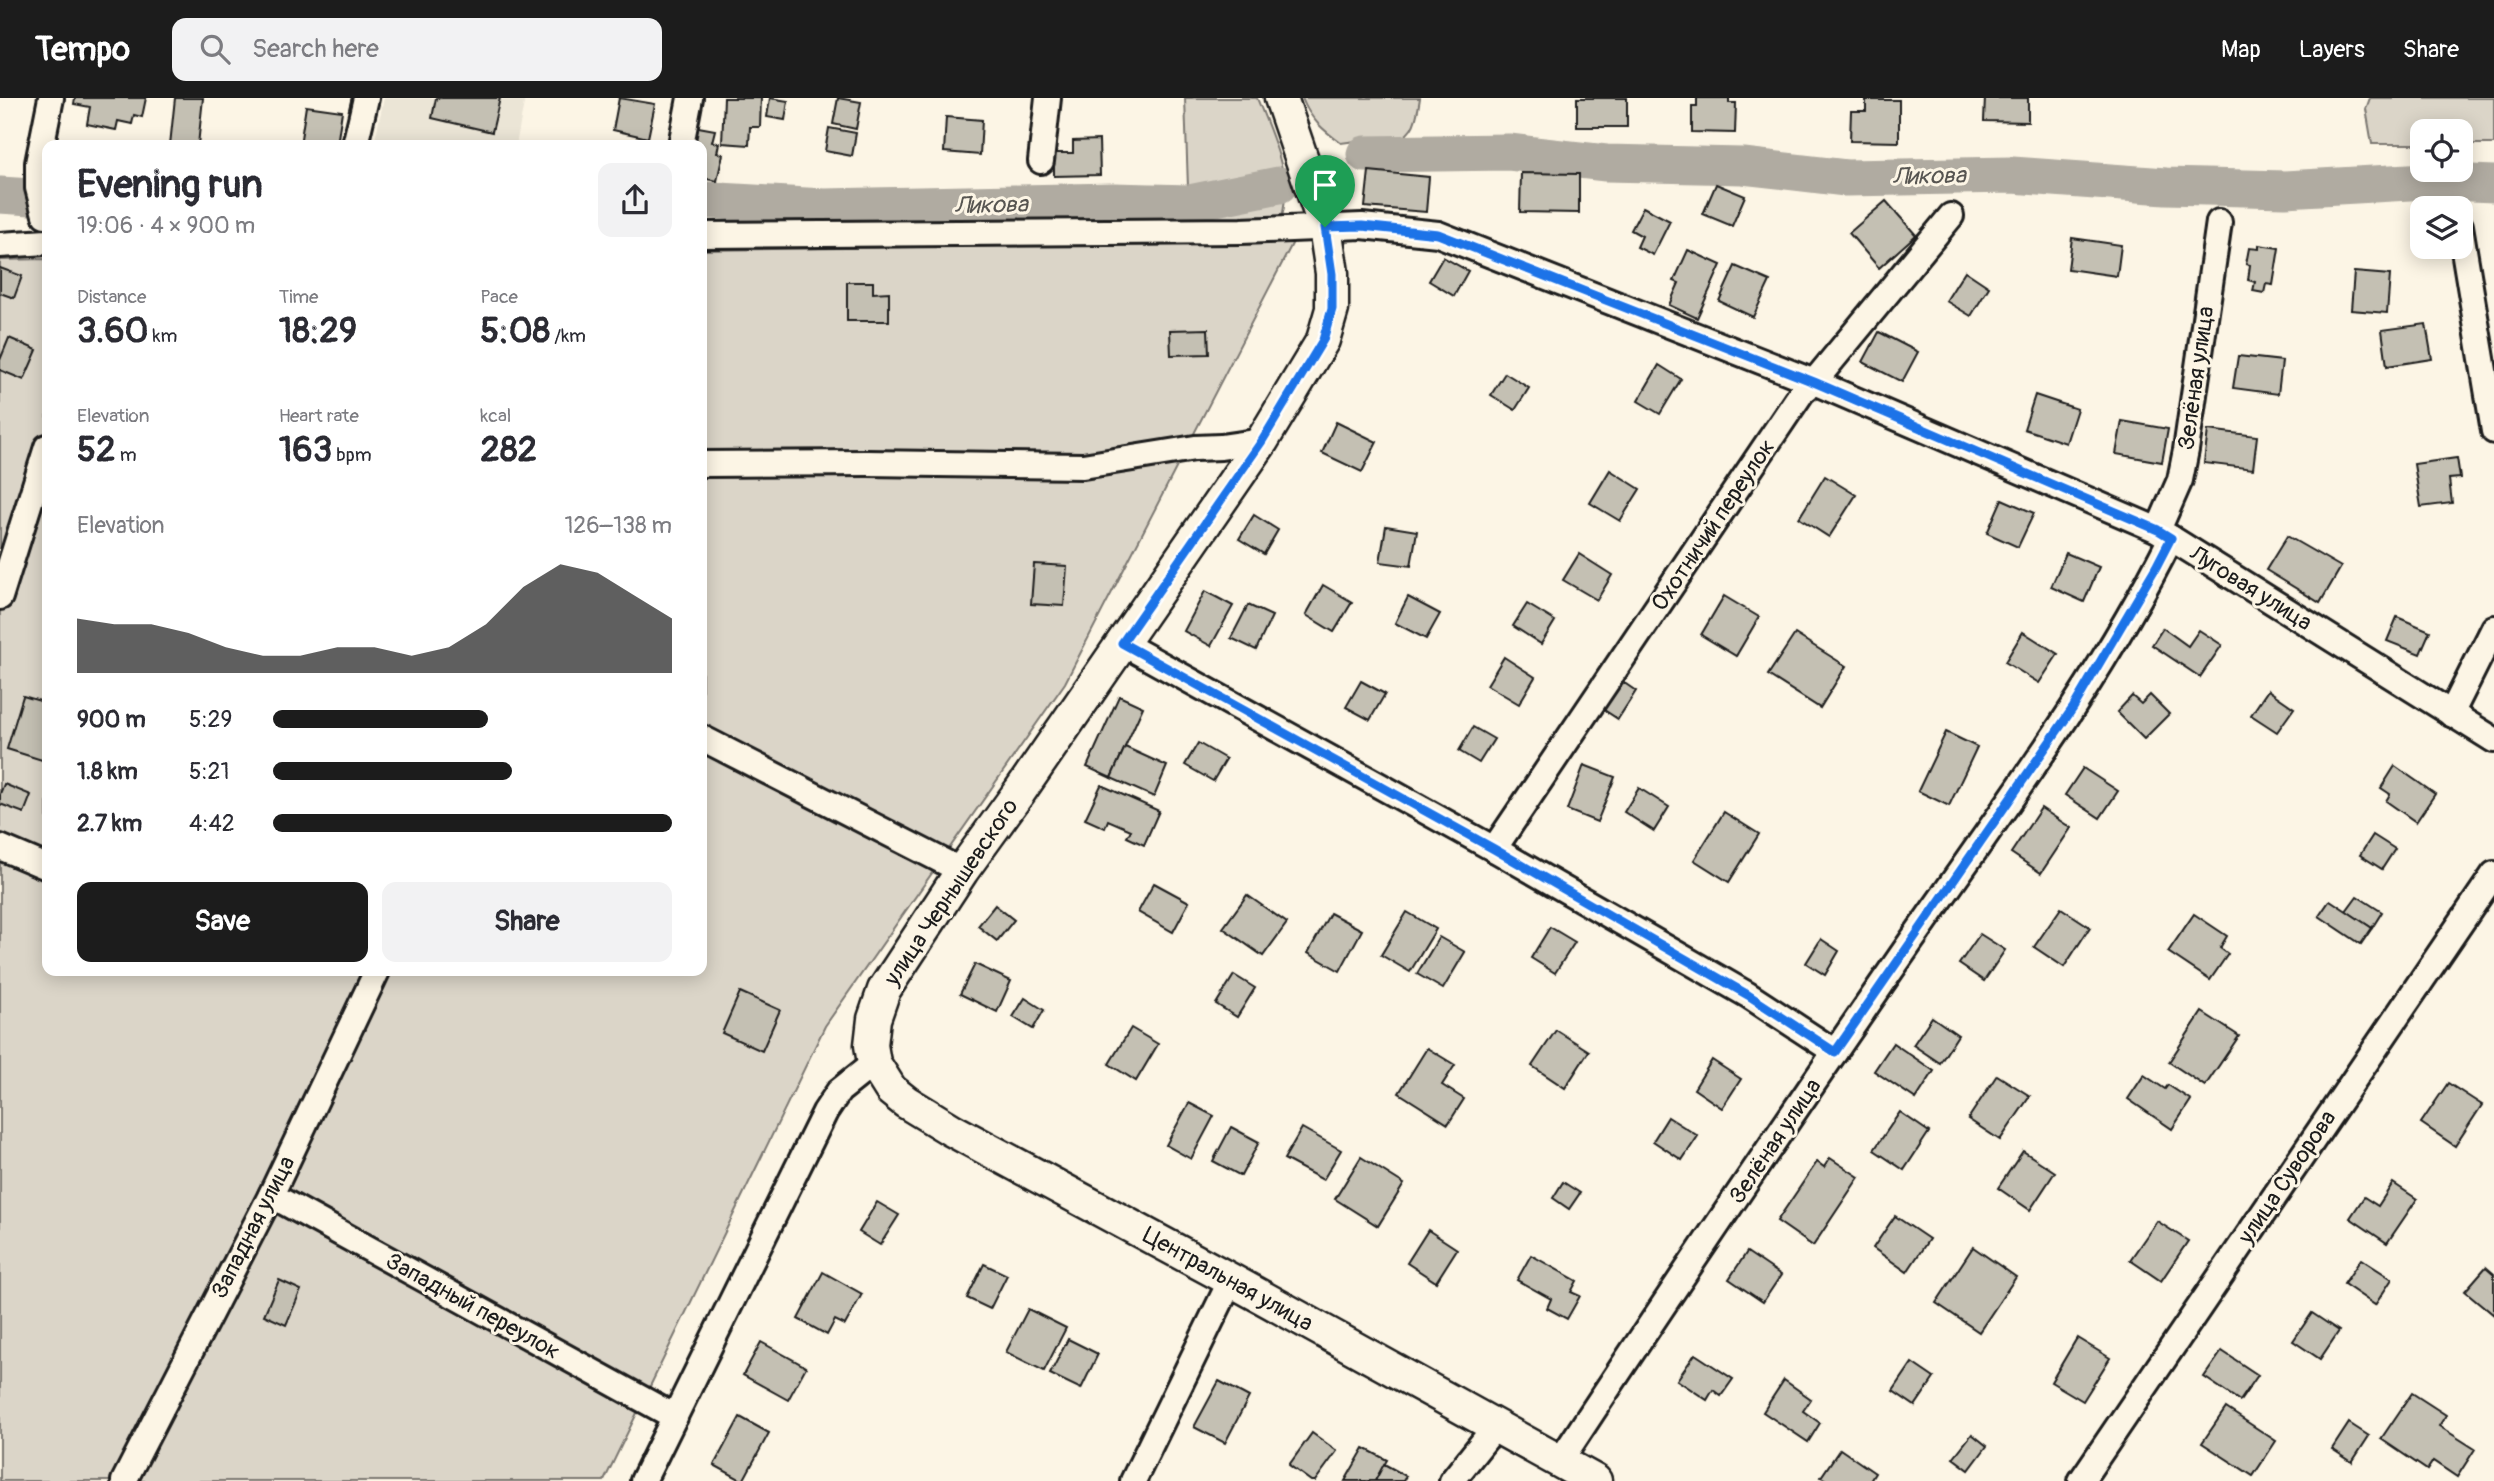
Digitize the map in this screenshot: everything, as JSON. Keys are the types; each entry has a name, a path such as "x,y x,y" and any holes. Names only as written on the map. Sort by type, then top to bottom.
{"street":[{"path":"43,140 51,98"},
{"path":"356,140 366,98"},
{"path":"682,140 690,98"},
{"path":"1041,161 1048,98"},
{"name":"улица Чернышевского","path":"874,1063 871,1045 874,1018 884,990 962,871 1262,441 1323,340 1332,309 1332,274 1325,227 1281,98"},
{"path":"42,143 38,163 38,188 42,203"},
{"name":"Охотничий переулок","path":"1494,849 1802,392 1814,382 1951,216"},
{"name":"Зелёная улица","path":"1560,1461 1835,1052 2073,708 2156,567 2184,460 2219,222"},
{"name":"Луговая улица","path":"707,234 1241,231 1325,227 1388,228 1438,234 1814,382 2164,534 2494,740"},
{"path":"0,245 42,242"},
{"path":"2465,259 2494,431"},
{"path":"707,464 1083,466 1195,448 1262,441"},
{"path":"0,597 42,463"},
{"path":"2451,714 2494,628"},
{"path":"1122,643 1494,849 1748,995 1835,1052"},
{"path":"707,740 962,871"},
{"path":"0,847 42,864"},
{"name":"улица Суворова","path":"2081,1481 2494,874"},
{"name":"Западная улица","path":"124,1481 271,1195 375,976"},
{"path":"643,1481 825,1112 839,1091 874,1063"},
{"name":"Центральная улица","path":"874,1063 891,1090 940,1123 1595,1481"},
{"name":"Западный переулок","path":"271,1195 675,1417"},
{"path":"1133,1481 1231,1280"},
{"path":"1452,1481 1495,1427"}],"shaded area":[{"path":"384,98 525,98 517,140 375,140"},
{"path":"1185,98 1257,98 1275,143 1283,175 1285,192 1280,223 1255,223 1226,218 1116,219 1097,216 1081,205 1080,197 1088,193 1170,193 1188,188"},
{"path":"1302,98 1420,98 1417,116 1411,129 1401,139 1385,147 1363,140 1341,143 1318,124"},
{"path":"2370,98 2494,98 2494,144 2473,144 2473,119 2410,119 2410,144 2372,144 2366,109"},
{"path":"1293,242 1065,683 825,1026 604,1481 0,1481 0,260 42,259 42,976 707,976 707,250"}],"building":[{"path":"75,98 146,98 142,117 134,115 132,124 118,121 116,130 87,124 90,107 74,104"},
{"path":"175,98 203,98 199,140 171,140"},
{"path":"436,98 500,98 492,132 432,118"},
{"path":"619,98 655,104 648,138 613,130"},
{"path":"724,98 761,98 760,127 750,127 749,145 722,143"},
{"path":"770,98 788,101 785,120 767,117"},
{"path":"838,98 861,102 856,129 833,124"},
{"path":"1577,98 1627,98 1627,127 1577,127"},
{"path":"1697,98 1729,98 1729,103 1736,103 1735,133 1692,132 1692,106 1697,106"},
{"path":"1985,98 2028,98 2028,122 1984,121"},
{"path":"1866,100 1899,100 1899,142 1850,141 1851,111 1866,111"},
{"path":"306,106 342,111 338,140 301,140"},
{"path":"946,117 982,120 980,155 944,152"},
{"path":"693,126 715,130 712,142 719,143 717,153 723,154 717,181 707,179 707,140 690,140"},
{"path":"829,128 856,133 852,156 825,151"},
{"path":"1099,140 1100,175 1054,176 1054,153 1073,153 1073,141"},
{"path":"1369,171 1429,177 1426,212 1365,207"},
{"path":"1521,173 1579,174 1579,213 1520,212"},
{"path":"1716,184 1745,196 1732,226 1703,214"},
{"path":"1886,201 1916,235 1879,268 1849,233"},
{"path":"1643,207 1670,221 1653,255 1637,247 1642,236 1631,230"},
{"path":"2072,238 2121,245 2117,276 2068,269"},
{"path":"2259,245 2279,248 2273,285 2266,284 2264,293 2253,291 2255,282 2248,280 2250,265 2246,264 2249,248 2259,249"},
{"path":"1688,250 1721,265 1697,318 1669,305 1679,283 1674,281"},
{"path":"1443,257 1468,271 1454,296 1429,281"},
{"path":"1735,266 1770,281 1753,317 1719,301"},
{"path":"0,268 22,276 14,298 0,293"},
{"path":"1965,271 1989,287 1971,316 1946,301"},
{"path":"2354,272 2390,275 2387,313 2351,310"},
{"path":"847,282 873,282 873,293 889,292 889,321 847,321"},
{"path":"2426,324 2432,359 2387,366 2382,330"},
{"path":"1208,329 1209,354 1171,355 1170,330"},
{"path":"1879,332 1918,352 1902,382 1863,362"},
{"path":"9,338 37,350 24,380 0,370 0,360"},
{"path":"2238,356 2282,361 2278,394 2233,388"},
{"path":"1659,365 1681,379 1660,414 1638,401"},
{"path":"1505,373 1529,388 1515,410 1491,395"},
{"path":"2035,395 2077,409 2066,443 2024,429"},
{"path":"2122,421 2168,429 2162,462 2116,454"},
{"path":"1336,422 1377,442 1362,472 1322,453"},
{"path":"2208,430 2257,436 2253,469 2204,463"},
{"path":"2457,458 2460,478 2449,479 2452,503 2421,507 2414,464"},
{"path":"1610,470 1640,489 1620,521 1590,503"},
{"path":"1825,476 1856,495 1829,537 1799,518"},
{"path":"2002,499 2034,513 2018,547 1987,533"},
{"path":"1254,515 1278,530 1264,554 1239,539"},
{"path":"1386,526 1417,531 1411,566 1380,562"},
{"path":"2287,536 2341,567 2320,603 2266,570"},
{"path":"2066,553 2099,567 2084,602 2051,587"},
{"path":"1579,554 1612,575 1597,600 1563,580"},
{"path":"1034,564 1067,566 1064,606 1031,604"},
{"path":"1323,585 1352,602 1334,632 1306,615"},
{"path":"1205,591 1233,606 1211,646 1184,631"},
{"path":"1724,596 1759,617 1736,656 1701,635"},
{"path":"1408,597 1440,614 1426,639 1395,623"},
{"path":"1527,604 1555,621 1541,644 1513,626"},
{"path":"1248,605 1272,616 1256,650 1231,638"},
{"path":"2397,617 2430,631 2420,654 2387,641"},
{"path":"2163,628 2188,646 2199,630 2222,645 2200,677 2152,645"},
{"path":"2023,632 2058,654 2039,683 2005,662"},
{"path":"1795,634 1846,666 1820,708 1768,675"},
{"path":"1504,657 1535,677 1519,704 1487,685"},
{"path":"1620,680 1636,691 1618,719 1601,708"},
{"path":"1361,681 1385,694 1370,720 1346,707"},
{"path":"2268,690 2294,708 2277,732 2251,715"},
{"path":"2150,695 2169,714 2144,739 2117,712 2132,696 2141,704"},
{"path":"23,696 42,702 42,760 7,749"},
{"path":"1119,696 1143,707 1111,778 1087,767"},
{"path":"1473,727 1494,739 1479,763 1459,751"},
{"path":"1946,732 1977,747 1949,806 1918,791"},
{"path":"1198,743 1226,759 1213,781 1185,765"},
{"path":"1125,747 1167,766 1154,797 1111,778"},
{"path":"1584,765 1615,777 1597,822 1567,810"},
{"path":"2395,766 2435,794 2416,822 2386,801 2390,794 2381,788"},
{"path":"2083,768 2118,791 2100,818 2065,795"},
{"path":"4,784 31,795 24,813 0,804"},
{"path":"1101,785 1159,811 1144,845 1127,837 1131,830 1108,820 1105,828 1085,819"},
{"path":"1639,788 1669,807 1654,831 1624,812"},
{"path":"2041,808 2071,828 2041,873 2011,853"},
{"path":"1724,812 1759,834 1729,882 1694,860"},
{"path":"2373,835 2395,849 2382,869 2360,855"},
{"path":"1154,883 1189,902 1173,932 1138,912"},
{"path":"1247,895 1287,923 1263,956 1223,928"},
{"path":"2357,896 2382,912 2372,928 2346,911"},
{"path":"2330,900 2372,928 2361,944 2319,916"},
{"path":"995,905 1014,920 997,941 978,926"},
{"path":"2061,908 2090,927 2064,967 2034,947"},
{"path":"1407,912 1436,929 1410,972 1381,955"},
{"path":"1330,913 1362,930 1340,971 1308,953"},
{"path":"2194,914 2227,936 2220,948 2228,954 2210,980 2168,952"},
{"path":"1550,927 1575,942 1555,973 1531,958"},
{"path":"1980,934 2005,950 1984,981 1959,964"},
{"path":"1439,937 1465,952 1443,989 1417,974"},
{"path":"1821,939 1839,951 1825,975 1806,963"},
{"path":"975,964 1011,981 997,1012 960,994"},
{"path":"1234,975 1255,988 1237,1017 1216,1004"},
{"path":"740,992 780,1010 762,1051 722,1033"},
{"path":"1025,998 1044,1010 1033,1029 1013,1017"},
{"path":"2202,1012 2239,1036 2205,1086 2169,1062"},
{"path":"1932,1017 1958,1035 1940,1063 1913,1045"},
{"path":"1131,1028 1158,1044 1136,1081 1109,1064"},
{"path":"1556,1030 1589,1051 1565,1088 1532,1066"},
{"path":"1893,1043 1934,1071 1916,1099 1874,1071"},
{"path":"1427,1048 1455,1065 1442,1085 1464,1099 1448,1124 1399,1093"},
{"path":"1712,1060 1741,1079 1722,1108 1694,1089"},
{"path":"1997,1075 2030,1096 2000,1140 1968,1119"},
{"path":"2144,1075 2165,1089 2168,1085 2191,1100 2172,1129 2128,1099"},
{"path":"2448,1083 2482,1105 2455,1146 2421,1123"},
{"path":"1189,1103 1214,1116 1191,1159 1166,1145"},
{"path":"1900,1112 1929,1132 1904,1170 1874,1150"},
{"path":"1668,1117 1698,1136 1682,1160 1653,1141"},
{"path":"1231,1127 1259,1142 1241,1176 1213,1161"},
{"path":"1302,1128 1341,1150 1323,1180 1284,1159"},
{"path":"2023,1151 2055,1172 2030,1210 1998,1188"},
{"path":"1361,1157 1404,1184 1378,1226 1335,1199"},
{"path":"1830,1158 1859,1177 1813,1246 1777,1221 1817,1162 1824,1167"},
{"path":"1563,1182 1580,1193 1569,1209 1553,1198"},
{"path":"2393,1183 2417,1199 2387,1243 2350,1218 2364,1197 2378,1206"},
{"path":"877,1202 899,1215 880,1245 859,1232"},
{"path":"1895,1216 1929,1239 1907,1272 1873,1248"},
{"path":"2157,1221 2188,1241 2161,1281 2130,1260"},
{"path":"1428,1230 1457,1249 1436,1282 1407,1263"},
{"path":"1973,1247 2016,1277 1979,1332 1936,1303"},
{"path":"1747,1252 1781,1275 1763,1302 1729,1279"},
{"path":"1531,1255 1577,1281 1571,1292 1580,1296 1567,1319 1547,1308 1551,1299 1517,1280"},
{"path":"2361,1259 2392,1279 2375,1305 2344,1284"},
{"path":"984,1264 1007,1275 990,1309 967,1298"},
{"path":"2486,1267 2494,1274 2494,1315 2465,1291"},
{"path":"823,1272 862,1294 845,1325 835,1320 827,1335 798,1319"},
{"path":"279,1280 301,1290 286,1325 264,1315"},
{"path":"1028,1309 1066,1328 1044,1371 1006,1352"},
{"path":"2312,1313 2339,1331 2320,1359 2293,1341"},
{"path":"2077,1338 2110,1358 2083,1401 2051,1382"},
{"path":"1068,1339 1098,1354 1081,1389 1050,1374"},
{"path":"761,1342 806,1367 788,1400 743,1375"},
{"path":"2222,1351 2258,1375 2240,1401 2204,1377"},
{"path":"1695,1354 1733,1379 1721,1396 1713,1390 1707,1400 1677,1380"},
{"path":"1912,1363 1934,1378 1915,1406 1893,1391"},
{"path":"1784,1380 1811,1399 1803,1411 1820,1423 1808,1442 1763,1412"},
{"path":"1219,1381 1249,1397 1225,1443 1194,1427"},
{"path":"2412,1393 2446,1415 2439,1426 2475,1449 2457,1477 2433,1461 2427,1470 2381,1439"},
{"path":"2226,1408 2276,1441 2253,1476 2202,1443"},
{"path":"740,1417 769,1433 743,1481 714,1465"},
{"path":"2349,1423 2369,1436 2352,1462 2332,1449"},
{"path":"1312,1433 1337,1451 1315,1481 1289,1465"},
{"path":"1972,1434 1987,1446 1969,1470 1953,1458"},
{"path":"1364,1448 1387,1460 1375,1481 1345,1481"},
{"path":"1840,1449 1875,1473 1870,1481 1828,1481 1821,1477"},
{"path":"1384,1464 1406,1476 1403,1481 1375,1481"}],"waterway":[{"name":"Ликова","path":"1365,154 1509,152 1606,163 1743,166 1846,178 2012,175 2166,186 2285,189 2427,181 2494,184"},
{"name":"Ликова","path":"707,200 824,207 1113,201 1190,203 1279,185"},
{"name":"Ликова","path":"0,195 42,198"}],"route":[{"path":"1362,226 1438,234 1814,382 2158,530 2171,538 2073,708 1835,1052 1748,995 1494,849 1122,643 1262,441 1323,340 1332,309 1332,274 1325,227 1362,226"}]}
